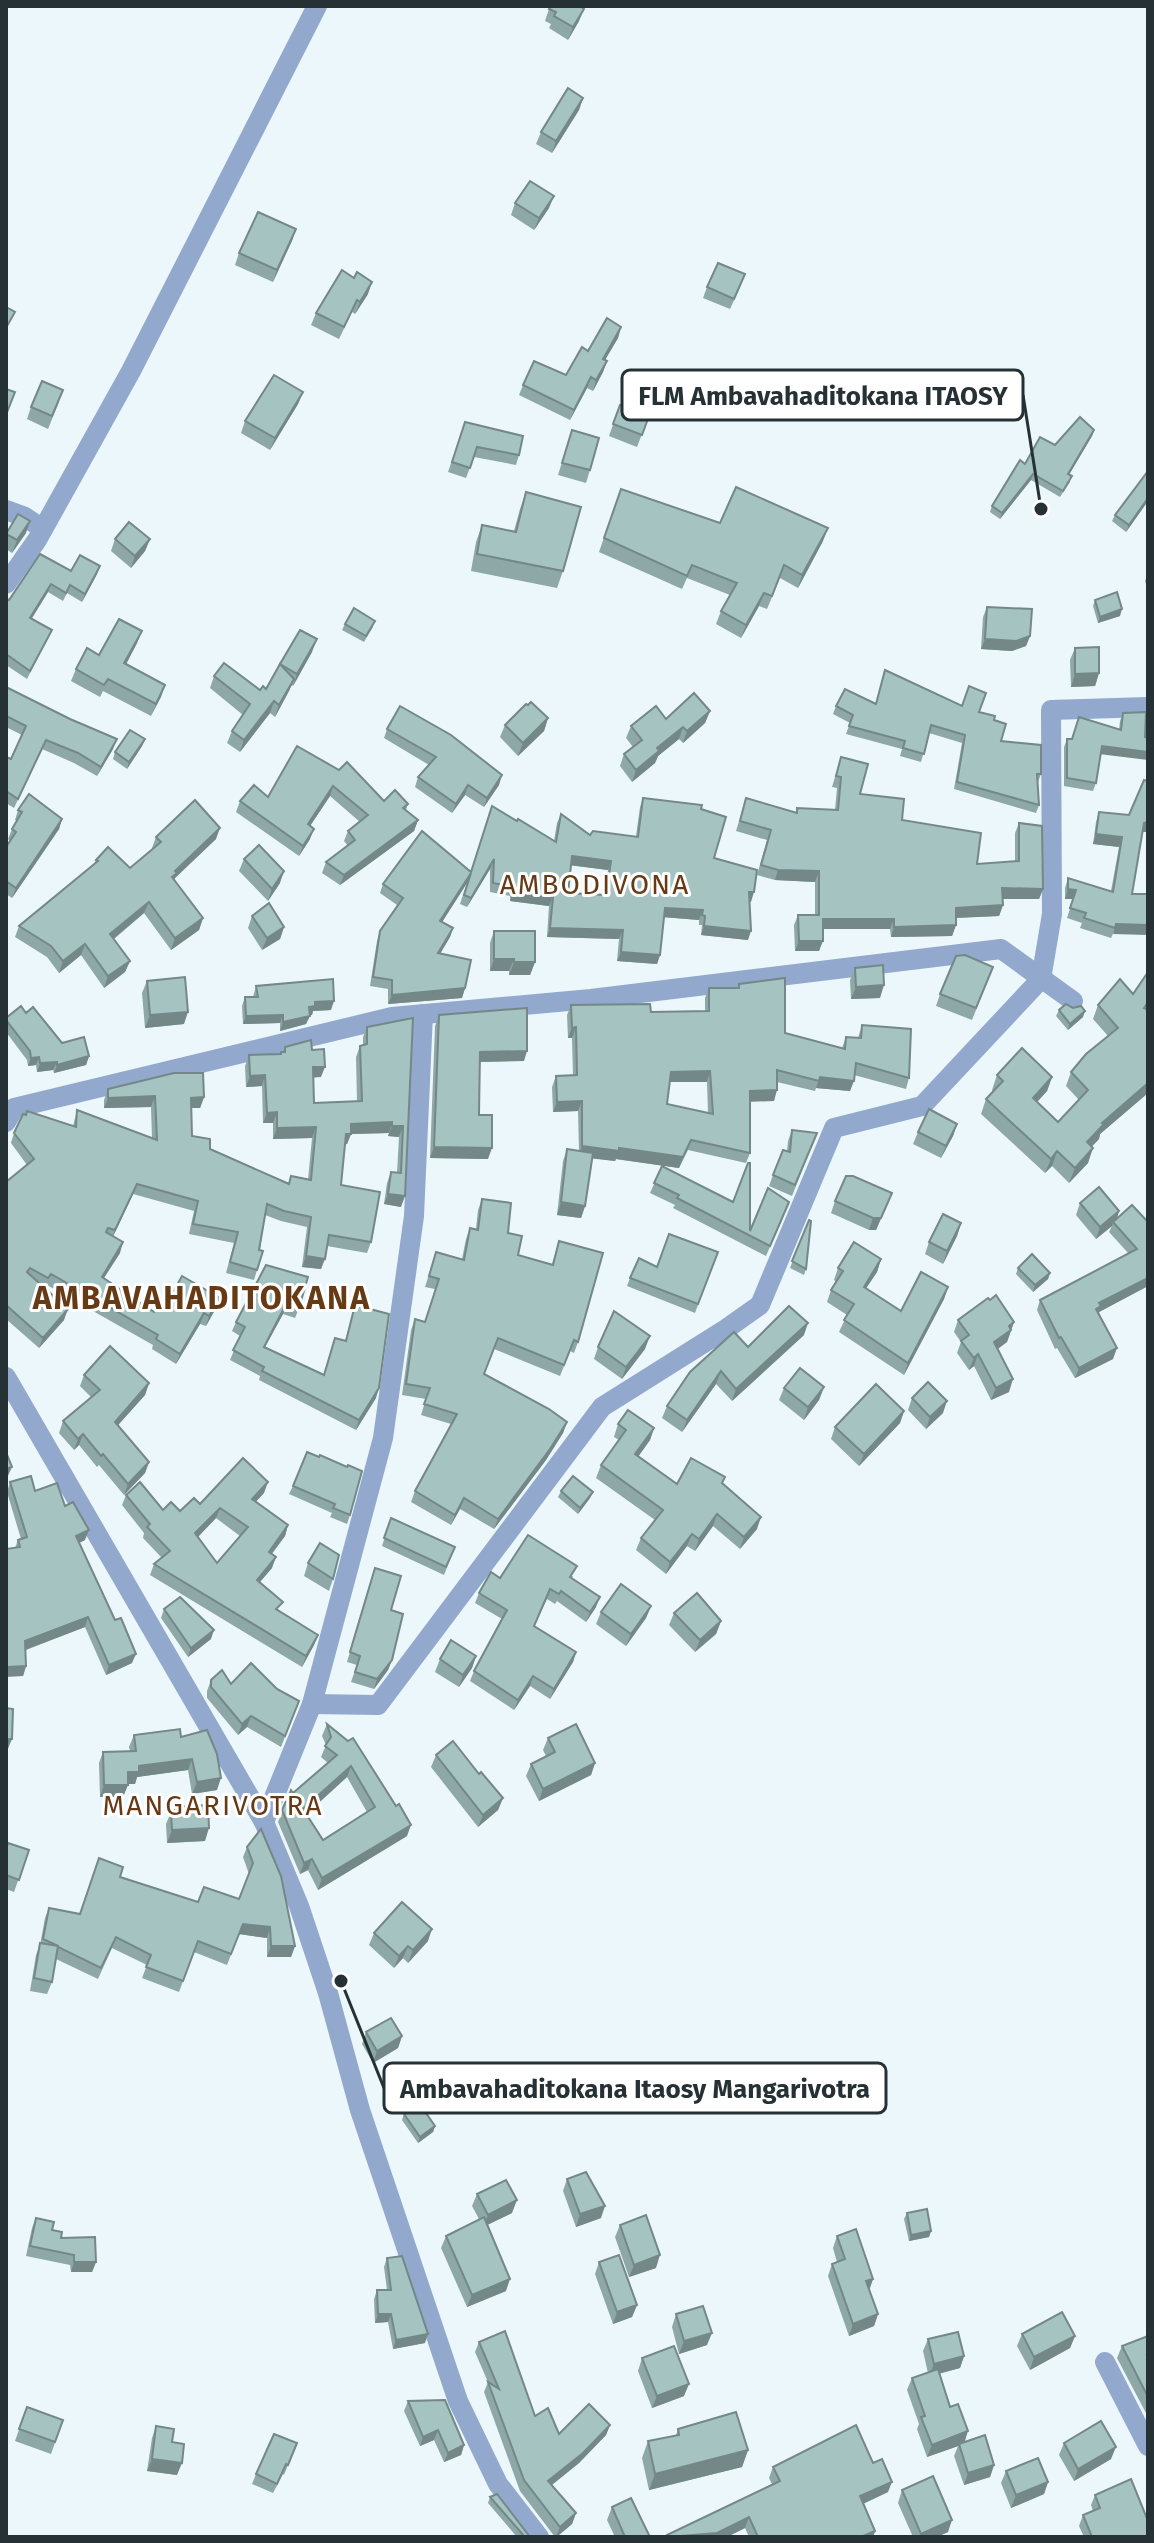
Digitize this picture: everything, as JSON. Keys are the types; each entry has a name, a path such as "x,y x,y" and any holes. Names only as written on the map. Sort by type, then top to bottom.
{"street":[{"path":"6,584 43,529 131,371 317,6"},
{"path":"6,510 25,517 43,529"},
{"path":"312,1704 378,1705 602,1407 760,1305 834,1128 922,1106 1041,979 1052,914 1051,710 1148,707"},
{"path":"6,1122 14,1108 392,1017 591,999 1001,949 1073,1001"},
{"path":"264,1822 312,1704 383,1438 414,1216 423,1014"},
{"path":"6,1377 264,1822 299,1906 370,2139 458,2401 498,2484 539,2537"},
{"path":"1105,2362 1148,2446"}],"building":[{"path":"551,6 580,6 584,9 573,27 554,16 556,12 549,9"},
{"path":"568,88 583,98 556,141 541,132"},
{"path":"530,181 554,196 539,218 515,203"},
{"path":"258,212 296,229 277,270 239,253"},
{"path":"718,263 745,274 734,299 707,287"},
{"path":"342,270 354,278 357,272 372,282 360,302 357,300 344,327 316,313"},
{"path":"6,307 15,312 6,328"},
{"path":"607,318 621,327 603,359 607,361 596,380 591,377 574,410 523,385 534,361 566,375 582,347 588,351"},
{"path":"274,375 303,392 275,438 245,421"},
{"path":"42,381 63,390 52,416 31,407"},
{"path":"6,389 15,392 6,415"},
{"path":"620,405 649,416 642,435 613,424"},
{"path":"1080,417 1094,430 1068,474 1072,476 1063,491 1033,474 1002,513 992,506 1020,460 1025,464 1040,437 1055,445"},
{"path":"465,422 523,436 519,455 477,447 470,468 452,462"},
{"path":"572,430 599,438 590,470 562,463"},
{"path":"1148,471 1148,498 1129,525 1115,515"},
{"path":"736,487 828,528 802,575 784,565 772,596 764,593 746,625 721,611 737,583 692,565 687,576 604,538 621,489 720,523"},
{"path":"526,492 581,507 563,571 477,554 482,525 516,532"},
{"path":"18,514 30,521 17,540 6,534"},
{"path":"129,522 150,539 135,556 115,539"},
{"path":"40,554 71,571 80,555 100,566 85,594 70,585 66,593 51,584 30,618 52,630 30,671 6,654 6,598 9,600"},
{"path":"1117,592 1122,609 1100,617 1095,600"},
{"path":"987,607 1032,609 1030,636 1016,641 985,639"},
{"path":"354,608 375,621 366,636 345,624"},
{"path":"119,619 142,631 124,663 165,685 156,704 108,679 104,685 76,669 87,648 99,655"},
{"path":"300,630 317,639 297,674 280,664"},
{"path":"1099,647 1099,673 1075,674 1075,648"},
{"path":"224,663 260,690 263,686 266,689 280,664 294,679 279,705 274,701 244,740 232,731 250,704 214,676"},
{"path":"885,670 962,706 969,686 986,693 979,712 995,716 994,720 1006,724 1001,741 1041,745 1041,774 1037,774 1039,805 957,782 965,735 931,725 924,754 903,748 905,741 849,726 853,715 836,706 845,689 876,704"},
{"path":"6,687 117,739 101,767 78,753 46,740 18,799 6,791 6,757 11,759 26,726 6,716"},
{"path":"694,693 710,711 687,731 683,727 636,770 624,754 642,740 631,726 656,706 666,719"},
{"path":"531,702 548,718 523,743 505,725"},
{"path":"400,706 451,735 502,775 487,798 468,785 456,804 418,777 436,757 387,729"},
{"path":"1146,712 1148,752 1102,746 1096,783 1067,778 1067,739 1072,739 1079,717 1121,730 1123,713"},
{"path":"130,730 145,739 129,762 115,752"},
{"path":"297,746 339,770 347,762 384,801 395,790 408,804 403,808 418,820 344,875 326,862 355,840 348,831 368,815 333,786 308,824 314,829 303,846 240,801 254,785 268,797"},
{"path":"841,757 868,764 860,794 904,799 902,820 981,833 977,864 1019,861 1019,823 1042,826 1043,889 1002,888 1003,905 956,908 956,925 894,927 894,919 823,919 823,941 799,941 798,915 819,915 819,871 778,870 761,865 771,830 740,821 746,798 797,813 797,808 838,810 841,777 836,776"},
{"path":"1144,780 1148,781 1148,822 1144,823 1132,894 1148,894 1148,925 1116,924 1115,928 1084,918 1086,913 1070,908 1076,890 1068,889 1068,878 1113,892 1122,837 1096,834 1099,812 1129,815"},
{"path":"29,794 62,819 16,888 6,881 6,847 16,832 12,829 22,812 18,810"},
{"path":"643,798 702,805 701,809 726,817 714,858 757,870 754,892 749,892 751,931 704,926 703,910 665,908 660,955 621,952 623,930 550,928 553,897 513,892 514,887 493,883 494,859 471,898 464,895 471,873 440,921 453,928 438,953 471,960 465,988 392,995 392,980 373,977 380,931 403,898 383,884 422,831 471,872 492,806 556,842 561,814 590,835 593,831 638,837","holes":["572,856 611,861 606,895 568,893"]},
{"path":"195,800 220,828 172,877 203,918 175,938 149,902 110,934 130,961 108,976 85,944 63,961 51,946 19,926 98,861 108,847 130,868 161,842 156,837"},
{"path":"259,845 284,871 272,889 244,859"},
{"path":"269,903 284,927 267,938 252,916"},
{"path":"494,931 535,931 535,962 494,959"},
{"path":"965,955 993,967 976,1008 940,994 956,956"},
{"path":"883,965 884,985 856,987 855,968"},
{"path":"1148,972 1148,1002 1144,1008 1148,1010 1148,1083 1102,1123 1087,1142 1093,1148 1075,1168 1057,1151 1051,1159 986,1099 1003,1081 997,1075 1022,1048 1052,1077 1033,1098 1058,1122 1088,1090 1071,1072 1086,1054 1118,1028 1098,1005 1120,979 1133,994"},
{"path":"185,977 188,1012 150,1015 147,981"},
{"path":"785,978 785,1033 845,1049 846,1037 861,1038 862,1025 911,1029 909,1078 856,1063 854,1081 820,1077 819,1081 777,1070 777,1090 750,1091 750,1153 691,1140 683,1157 582,1146 582,1101 557,1102 556,1076 577,1075 576,1027 572,1028 571,1005 650,1004 651,1012 709,1011 709,988 739,988 739,984","holes":["710,1071 713,1114 667,1104 671,1072"]},
{"path":"333,979 334,1001 315,1002 315,1006 309,1007 310,1016 283,1022 283,1015 246,1016 245,997 258,997 256,986"},
{"path":"1066,1004 1073,1008 1081,1006 1085,1011 1070,1024 1059,1010"},
{"path":"21,1006 26,1013 33,1007 62,1043 84,1037 89,1056 57,1065 57,1062 40,1063 39,1057 31,1058 30,1051 6,1020"},
{"path":"527,1008 527,1051 480,1052 479,1115 492,1115 492,1148 434,1147 439,1015"},
{"path":"413,1018 405,1196 388,1194 391,1172 401,1173 403,1126 392,1126 392,1122 351,1124 351,1134 346,1134 341,1185 380,1192 371,1242 329,1235 325,1259 306,1256 311,1217 267,1204 259,1250 263,1251 257,1270 230,1262 238,1232 193,1224 198,1201 137,1184 115,1230 108,1228 106,1232 123,1242 102,1277 154,1312 156,1307 163,1310 182,1276 220,1298 209,1316 204,1313 180,1354 156,1339 158,1335 51,1274 48,1278 30,1268 27,1272 68,1309 43,1338 6,1305 6,1182 34,1159 14,1133 27,1111 76,1127 77,1110 157,1140 155,1096 108,1098 108,1089 174,1073 203,1073 204,1097 191,1098 192,1136 210,1139 210,1149 289,1184 291,1176 311,1180 316,1127 277,1128 277,1112 267,1113 265,1075 250,1076 249,1055 281,1054 285,1052 285,1047 311,1040 312,1050 324,1049 325,1067 313,1067 314,1103 362,1101 360,1046 367,1044 367,1027"},
{"path":"929,1109 957,1124 946,1146 918,1132"},
{"path":"792,1130 817,1133 795,1185 773,1175 783,1150 790,1152"},
{"path":"567,1149 593,1153 585,1206 561,1202"},
{"path":"748,1163 750,1231 768,1188 789,1202 770,1246 654,1183 662,1166 733,1202"},
{"path":"846,1176 853,1176 892,1193 881,1218 873,1218 835,1201"},
{"path":"1099,1187 1119,1211 1100,1227 1080,1203"},
{"path":"482,1199 511,1203 508,1233 522,1236 518,1255 553,1265 559,1241 603,1253 578,1342 574,1340 564,1365 498,1338 484,1374 567,1422 498,1519 464,1498 455,1515 415,1491 457,1414 424,1404 430,1388 406,1384 415,1319 425,1322 439,1279 429,1276 436,1252 464,1260 470,1228 478,1230"},
{"path":"1132,1205 1148,1222 1148,1278 1099,1303 1101,1306 1096,1309 1117,1348 1079,1368 1059,1338 1040,1300 1137,1249 1113,1222"},
{"path":"943,1214 961,1223 947,1251 929,1242"},
{"path":"811,1221 806,1269 792,1261"},
{"path":"669,1234 718,1252 698,1304 630,1278 639,1258 657,1267"},
{"path":"854,1242 881,1259 864,1287 901,1311 921,1272 948,1287 908,1363 844,1320 854,1304 831,1290 843,1271 838,1268"},
{"path":"1032,1254 1050,1273 1035,1285 1018,1268"},
{"path":"266,1265 308,1277 299,1308 286,1304 264,1347 324,1375 335,1338 346,1341 355,1305 389,1314 379,1388 359,1420 262,1371 264,1367 233,1350 245,1327 236,1322"},
{"path":"996,1295 1014,1322 1009,1326 1011,1330 994,1342 1013,1379 996,1388 978,1354 974,1358 961,1341 969,1335 958,1320"},
{"path":"789,1306 808,1323 736,1389 721,1371 687,1420 667,1406 690,1372 734,1332 748,1347"},
{"path":"614,1311 650,1336 626,1367 598,1347"},
{"path":"110,1346 149,1383 115,1422 149,1462 128,1484 83,1434 78,1439 63,1421 100,1390 84,1375"},
{"path":"800,1368 824,1387 808,1407 784,1388"},
{"path":"928,1382 947,1401 930,1417 912,1398"},
{"path":"876,1384 904,1411 864,1454 835,1427"},
{"path":"628,1410 654,1428 635,1454 677,1484 691,1458 725,1477 722,1483 761,1517 744,1537 717,1514 699,1539 692,1534 670,1562 641,1538 663,1510 601,1465 626,1430 618,1424"},
{"path":"6,1452 12,1467 6,1469"},
{"path":"307,1452 362,1471 350,1515 333,1508 335,1504 293,1486"},
{"path":"243,1458 268,1482 252,1499 288,1525 269,1552 276,1557 257,1580 283,1602 276,1609 318,1635 306,1656 154,1564 170,1551 147,1527 150,1524 126,1495 140,1482 163,1510 171,1502 180,1511 194,1498 200,1504","holes":["220,1508 248,1527 217,1563 195,1533"]},
{"path":"31,1476 35,1491 57,1483 65,1506 73,1502 89,1530 76,1536 115,1620 121,1618 136,1654 109,1665 88,1617 25,1641 26,1666 6,1667 6,1549 20,1547 18,1540 27,1537 10,1482"},
{"path":"573,1476 593,1492 580,1508 561,1491"},
{"path":"391,1518 455,1547 446,1567 384,1538"},
{"path":"528,1535 577,1566 570,1577 600,1597 590,1612 561,1591 559,1594 550,1589 534,1626 576,1652 554,1689 533,1676 518,1700 474,1671 507,1610 479,1593 491,1572 500,1578"},
{"path":"320,1543 339,1555 333,1579 308,1563"},
{"path":"375,1568 401,1576 391,1610 403,1614 392,1660 377,1679 355,1672 360,1656 350,1652"},
{"path":"621,1584 651,1606 631,1634 601,1612"},
{"path":"697,1593 721,1621 700,1640 674,1613"},
{"path":"180,1597 214,1630 191,1648 164,1609"},
{"path":"451,1640 476,1656 463,1675 440,1659"},
{"path":"251,1663 277,1689 299,1701 285,1736 251,1716 242,1724 211,1687 211,1680 222,1670 231,1684"},
{"path":"6,1708 13,1709 12,1739 6,1739"},
{"path":"327,1724 348,1741 353,1738 411,1825 322,1878 312,1859 304,1863 282,1810 291,1790 293,1793 337,1755 325,1746 331,1737","holes":["351,1766 375,1807 323,1840 303,1809"]},
{"path":"576,1724 595,1763 543,1789 531,1764 555,1752 548,1738"},
{"path":"180,1729 181,1737 207,1730 217,1754 221,1778 197,1782 192,1759 139,1766 139,1772 128,1772 128,1785 104,1785 103,1752 136,1751 134,1735"},
{"path":"453,1741 503,1798 483,1815 436,1755"},
{"path":"208,1805 209,1828 172,1830 171,1812 176,1812 175,1807"},
{"path":"261,1829 281,1876 295,1946 271,1946 270,1927 243,1924 231,1954 198,1941 183,1981 146,1967 151,1955 116,1937 101,1968 43,1939 49,1908 80,1914 99,1858 123,1867 120,1877 198,1902 204,1887 239,1899 253,1863 247,1847"},
{"path":"8,1843 29,1850 19,1880 6,1875"},
{"path":"402,1902 432,1929 413,1950 408,1946 399,1956 374,1933"},
{"path":"40,1943 58,1946 52,1982 34,1978"},
{"path":"391,2018 402,2036 377,2051 366,2032"},
{"path":"419,2103 435,2126 420,2137 404,2114"},
{"path":"586,2172 605,2206 580,2214 567,2179"},
{"path":"506,2180 517,2200 488,2215 477,2194"},
{"path":"927,2209 931,2231 911,2235 907,2213"},
{"path":"646,2215 660,2255 634,2265 620,2225"},
{"path":"484,2217 510,2279 472,2295 446,2236"},
{"path":"36,2218 54,2222 52,2230 62,2232 61,2238 95,2237 96,2262 74,2262 74,2255 30,2246"},
{"path":"856,2229 873,2279 866,2281 878,2314 853,2324 832,2264 845,2259 837,2236"},
{"path":"619,2255 637,2305 617,2312 599,2262"},
{"path":"402,2256 428,2334 396,2340 391,2314 378,2314 377,2290 391,2290 387,2258"},
{"path":"703,2306 712,2333 684,2341 676,2314"},
{"path":"1062,2312 1075,2336 1034,2357 1022,2334"},
{"path":"505,2331 535,2416 548,2408 559,2434 589,2404 610,2425 583,2453 548,2481 576,2513 560,2527 524,2480 488,2382 499,2389 479,2342"},
{"path":"958,2332 964,2356 934,2364 928,2339"},
{"path":"1148,2336 1147,2355 1148,2397 1122,2346"},
{"path":"674,2346 689,2384 657,2396 642,2358"},
{"path":"938,2369 950,2407 958,2404 968,2431 932,2445 921,2417 925,2416 912,2378"},
{"path":"445,2400 464,2445 448,2453 438,2430 423,2437 408,2401"},
{"path":"27,2407 63,2420 55,2442 19,2429"},
{"path":"736,2412 748,2450 655,2474 648,2441 679,2435 678,2429"},
{"path":"1101,2421 1116,2447 1078,2469 1064,2443"},
{"path":"856,2425 873,2463 882,2459 892,2482 860,2496 875,2531 861,2537 758,2537 749,2517 717,2533 668,2537 780,2481 773,2467"},
{"path":"156,2426 174,2429 172,2442 184,2444 182,2463 152,2459"},
{"path":"274,2434 297,2443 277,2484 256,2474"},
{"path":"985,2435 994,2465 968,2473 959,2444"},
{"path":"1038,2458 1048,2482 1016,2495 1006,2471"},
{"path":"933,2476 952,2520 921,2534 902,2490"},
{"path":"1131,2479 1148,2521 1148,2535 1092,2537 1083,2515 1100,2508 1095,2495"},
{"path":"497,2494 530,2537 525,2537 490,2497"},
{"path":"631,2498 650,2537 625,2537 612,2507"}],"place":[{"name":"FLM Ambavahaditokana ITAOSY","path":"1041,509"},
{"name":"Ambavahaditokana Itaosy Mangarivotra","path":"341,1981"}],"district":[{"name":"AMBODIVONA","path":"595,884"},
{"name":"AMBAVAHADITOKANA","path":"202,1298"},
{"name":"MANGARIVOTRA","path":"213,1805"}]}
